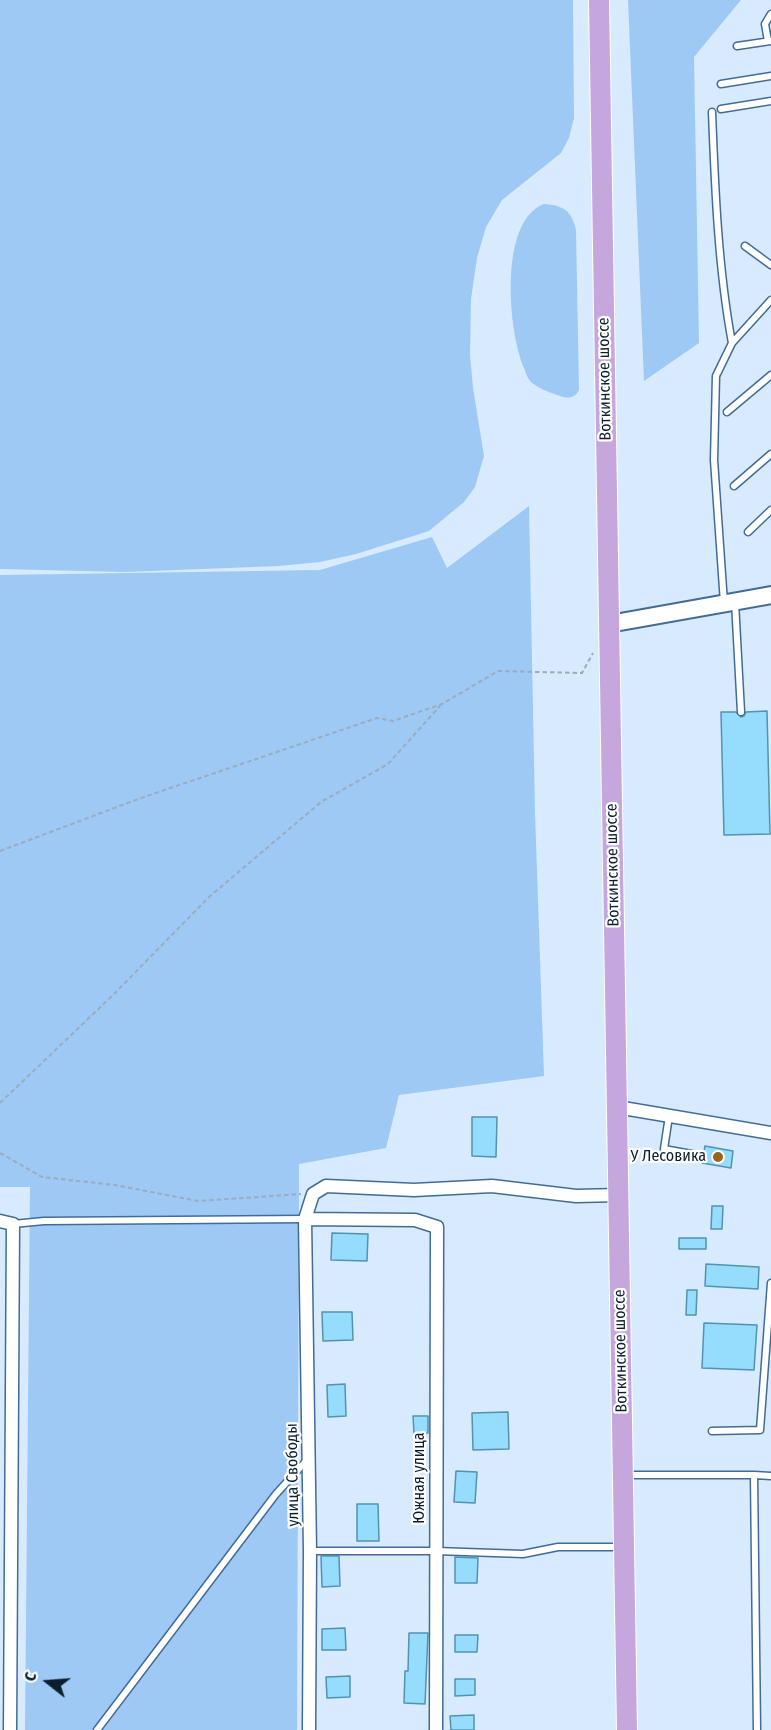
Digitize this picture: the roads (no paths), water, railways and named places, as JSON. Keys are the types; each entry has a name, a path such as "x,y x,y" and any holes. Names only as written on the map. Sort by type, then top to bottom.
{"main road":[{"name":"Воткинское шоссе","path":"599,0 627,1730"}],"street":[{"path":"609,624 771,595"},
{"path":"617,1107 771,1133"},
{"name":"улица Свободы","path":"309,1730 310,1551 305,1219 313,1194 326,1186 414,1190 492,1186 576,1196 619,1195"},
{"name":"Южная улица","path":"305,1219 415,1220 437,1227 436,1730"},
{"path":"6,1222 5,1550 10,1730"}],"lane":[{"path":"737,46 770,41 765,24 771,14"},
{"path":"721,84 771,76"},
{"path":"721,109 771,101"},
{"path":"712,112 720,256 724,301 732,343"},
{"path":"746,246 771,265"},
{"path":"741,712 714,460 716,376 732,343 771,300"},
{"path":"727,412 771,375"},
{"path":"734,486 771,454"},
{"path":"748,532 771,510"},
{"path":"669,1116 664,1149 697,1155"},
{"path":"6,1222 305,1219"},
{"path":"712,1431 760,1430 771,1283"},
{"path":"97,1730 276,1494 309,1457"},
{"path":"623,1475 771,1476"},
{"path":"754,1475 757,1730"},
{"path":"310,1551 523,1554 558,1547 624,1547"}],"place":[{"name":"У Лесовика","path":"718,1157"}]}
